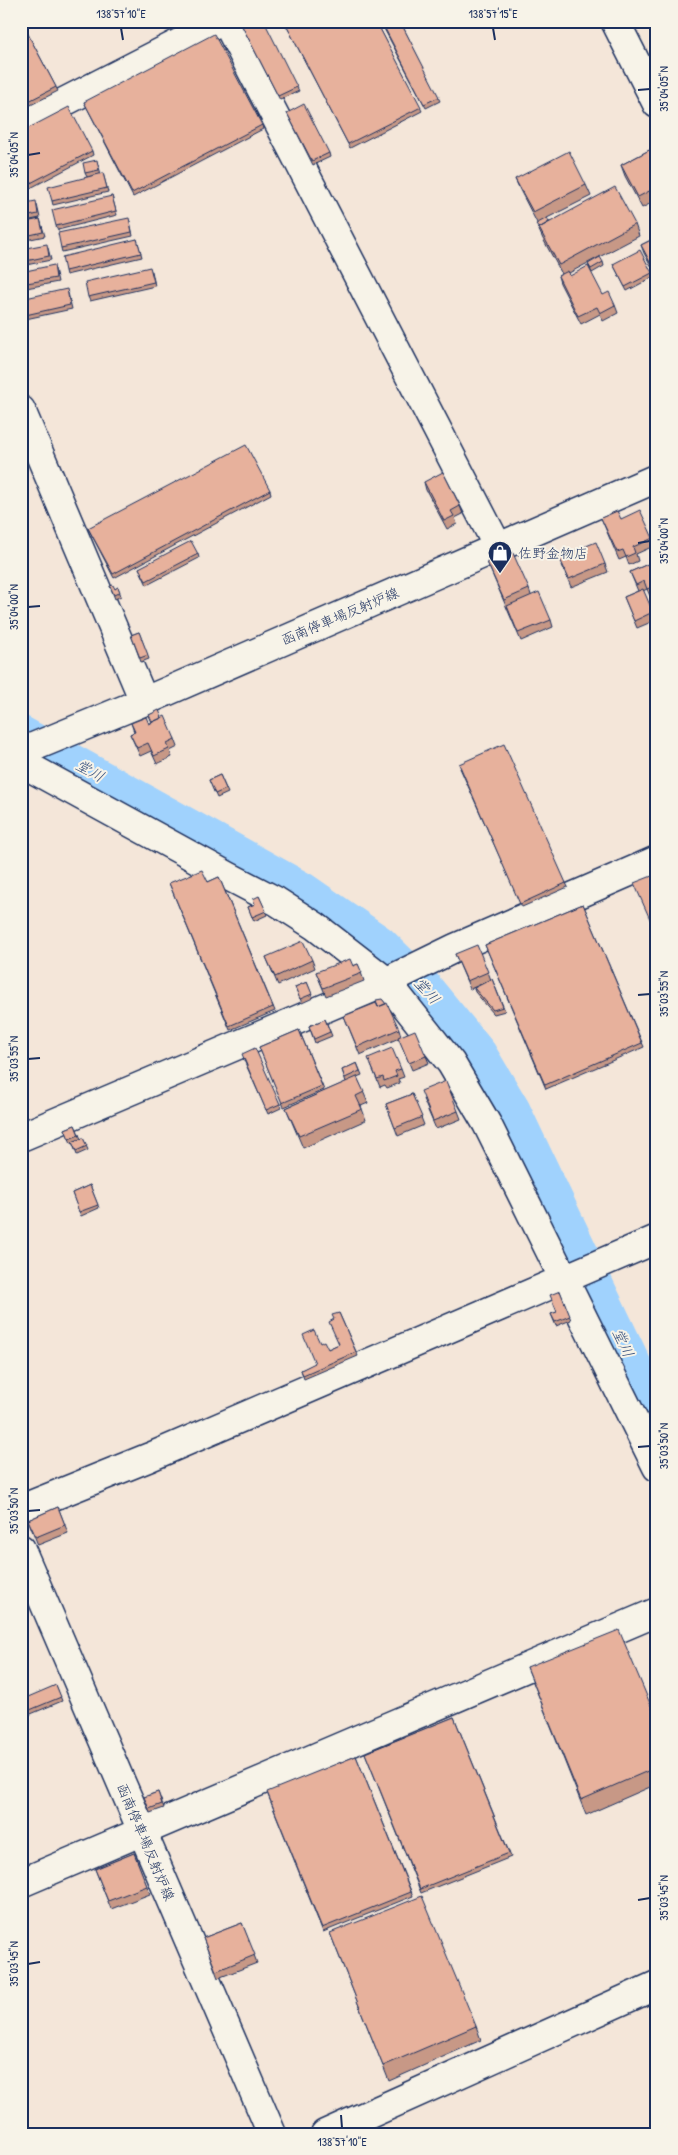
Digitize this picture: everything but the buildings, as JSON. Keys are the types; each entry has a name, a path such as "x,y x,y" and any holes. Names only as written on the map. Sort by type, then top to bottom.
{"street":[{"path":"21,124 222,21"},
{"path":"226,21 498,547"},
{"path":"615,21 657,104"},
{"path":"21,410 144,701"},
{"name":"函南停車場反射炉線","path":"21,752 144,701 657,478"},
{"path":"21,757 31,768 276,901 316,926 389,979 465,1085 487,1124 566,1279 657,1467"},
{"path":"21,1137 389,979 657,860"},
{"path":"21,1509 657,1239"},
{"name":"函南停車場反射炉線","path":"21,1549 272,2134"},
{"path":"21,1883 657,1612"},
{"path":"325,2134 657,1985"}],"waterway":[{"name":"堂川","path":"21,733 302,889 380,943 425,987 479,1053 513,1110 657,1413"}],"place":[{"name":"佐野金物店","path":"500,574"}]}
